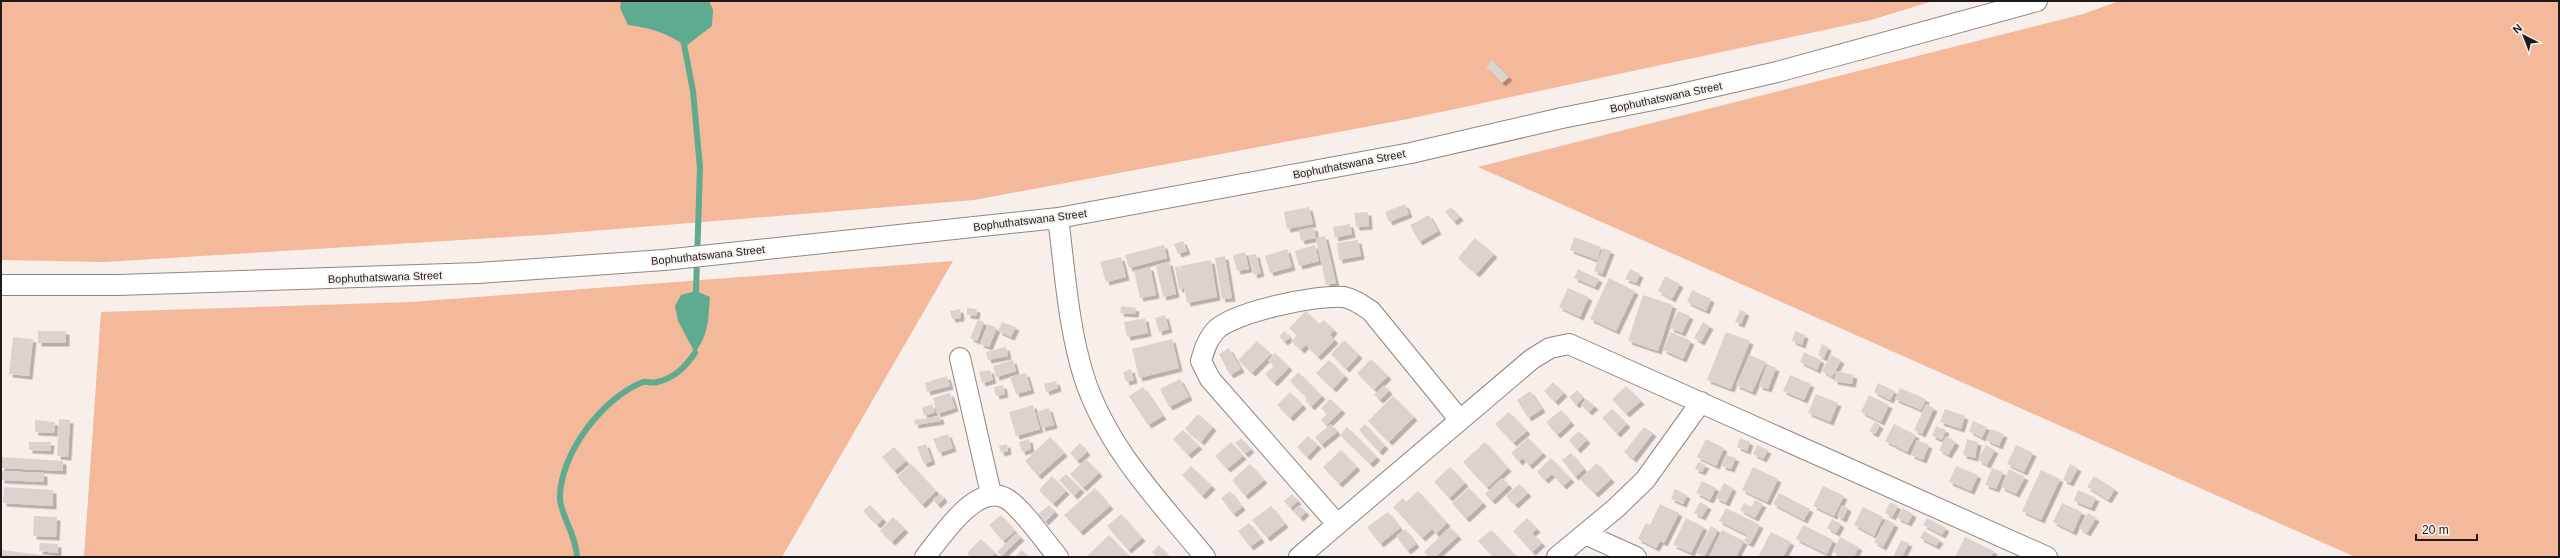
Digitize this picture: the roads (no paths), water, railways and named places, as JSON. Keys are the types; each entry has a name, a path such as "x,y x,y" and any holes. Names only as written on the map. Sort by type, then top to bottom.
{"street":[{"name":"Bophuthatswana Street","path":"1,285 118,285 402,277 664,260 1058,218 1411,153 1562,118 1673,96 1777,72 2037,1"},
{"path":"1058,218 1076,347 1092,397 1107,430 1128,464 1206,557"},
{"path":"1337,524 1210,379 1201,361 1206,345 1216,330 1228,321 1288,304 1326,296 1355,300 1371,311 1459,419"},
{"path":"1299,557 1459,419 1538,355 1560,345 1574,345 2046,557"},
{"path":"960,358 991,494"},
{"path":"1557,557 1645,480 1701,402"},
{"path":"925,557 974,501 991,494 998,495 1012,503 1058,557"},
{"path":"1585,534 1636,557"}],"waterway":[{"path":"683,39 693,91 700,168 696,291"},
{"path":"577,557 574,541 563,512 560,499 562,482 567,464 575,447 598,414 613,401 628,390 643,382 655,383 669,378 679,371 695,353"}]}
